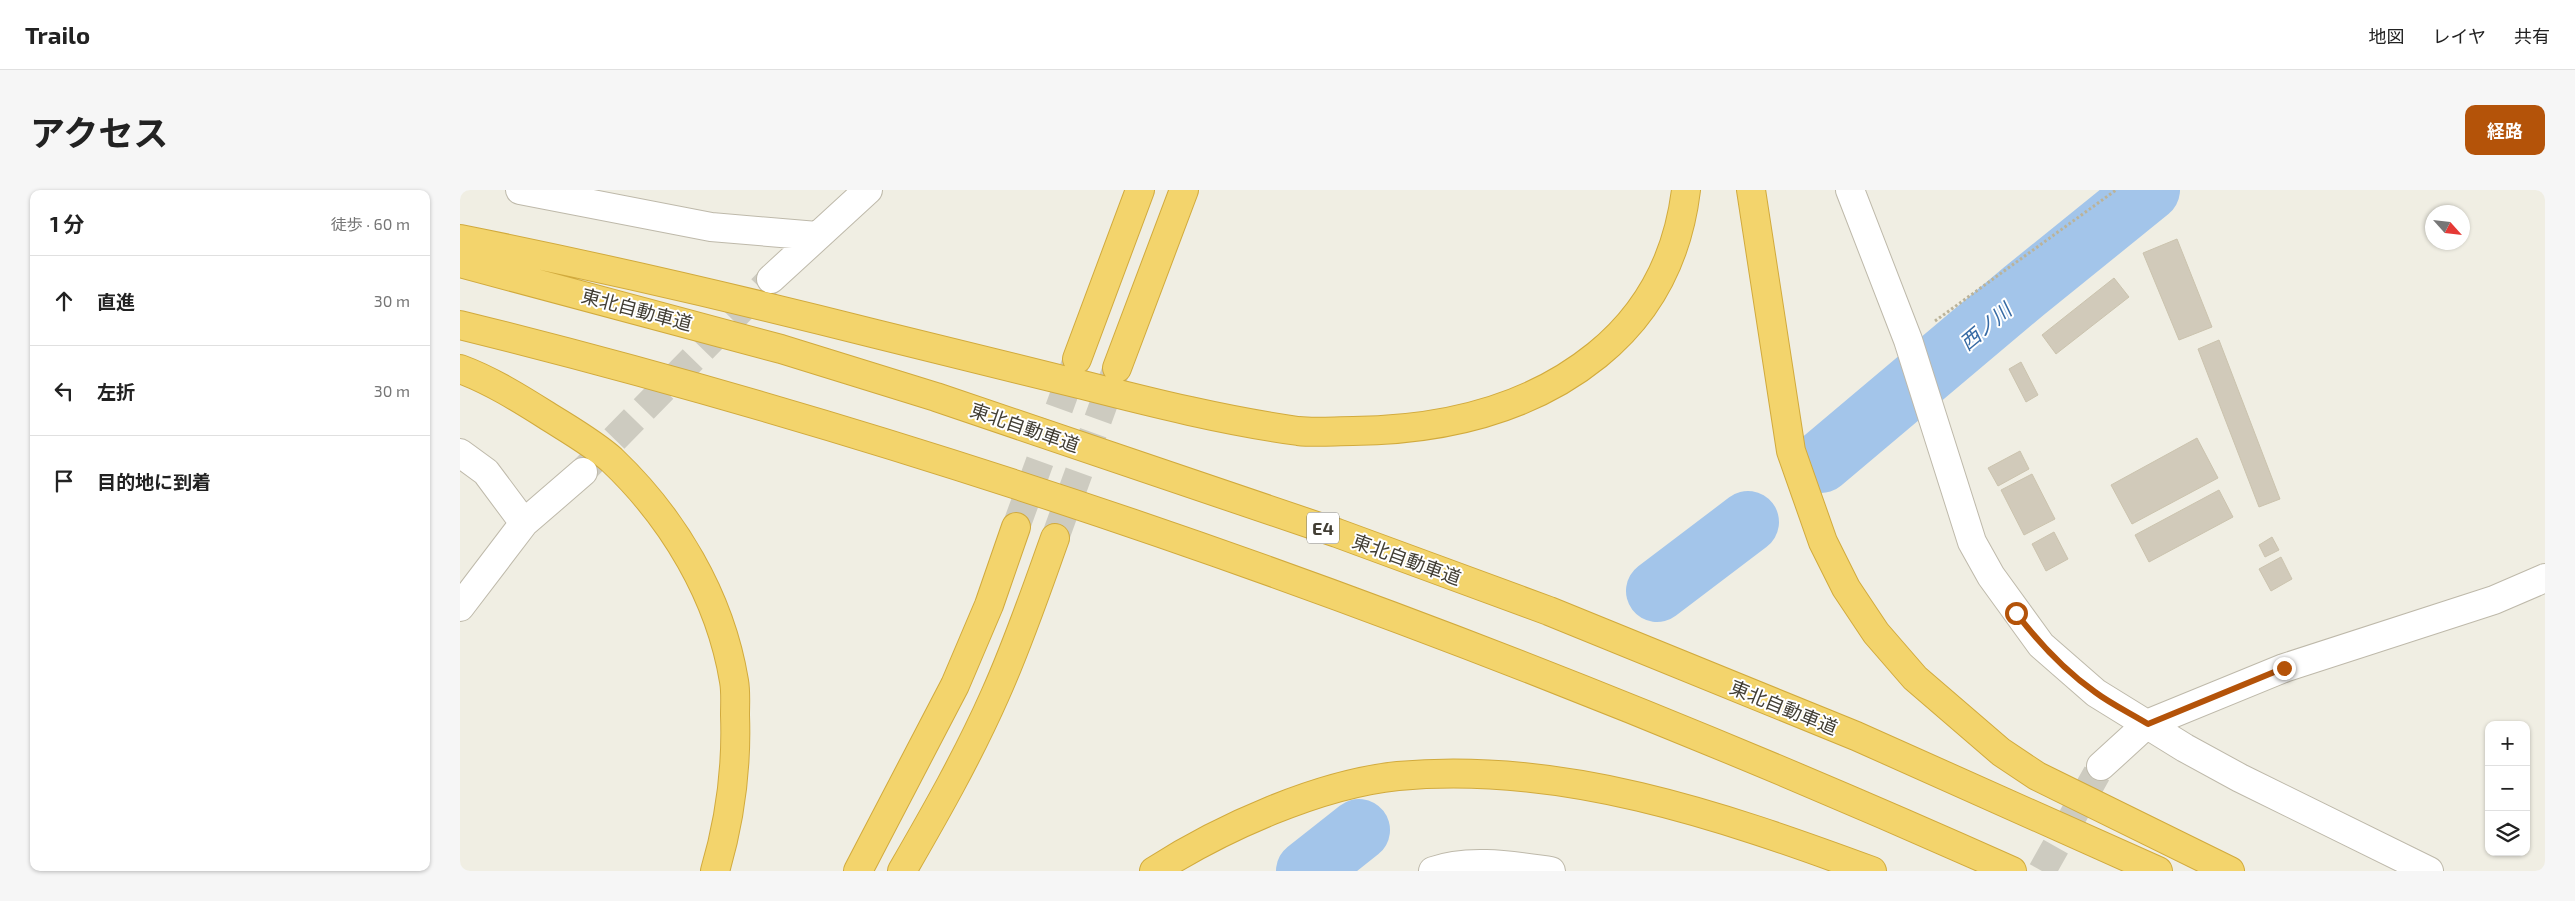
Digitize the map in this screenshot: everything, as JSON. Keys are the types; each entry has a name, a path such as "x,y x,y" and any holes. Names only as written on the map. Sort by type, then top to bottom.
{"highway":[{"path":"1077,359 1140,190"},
{"path":"1117,368 1184,190"},
{"path":"460,239 574,262 796,314 1151,402 1301,431 1371,431 1423,427 1477,417 1533,396 1582,367 1616,339 1646,301 1668,264 1682,220 1686,190"},
{"path":"1751,190 1791,451 1823,542 1846,588 1876,633 1915,678 2001,752 2037,776 2230,871"},
{"name":"東北自動車道","path":"460,263 781,349 936,396 1337,533 1549,610 1847,732 2158,871"},
{"path":"460,325 764,405 980,472 1287,577 1504,658 1831,790 2012,871"},
{"path":"460,368 518,397 610,458 645,494 675,534 701,578 721,628 734,682 736,732 733,788 724,840 714,871"},
{"path":"858,871 956,685 989,605 1016,527"},
{"path":"902,871 958,770 994,697 1023,628 1055,538"},
{"path":"1154,871 1228,828 1344,787 1397,776 1494,774 1557,780 1682,807 1872,871"}],"street":[{"path":"520,190 711,227 817,236"},
{"path":"771,278 868,190"},
{"path":"1850,190 1908,340 1972,542 1991,576 2041,645 2070,673 2096,693 2240,778 2429,871"},
{"path":"460,453 486,472 524,523"},
{"path":"460,607 524,523 583,472"},
{"path":"2101,766 2148,724 2284,668 2494,600 2545,578"},
{"path":"1433,871 1466,865 1516,866 1551,871"}],"path":[{"path":"1908,340 2116,190"}],"building":[{"path":"2177,239 2212,327 2179,340 2143,253"},
{"path":"2114,278 2129,297 2056,354 2042,335"},
{"path":"2219,340 2280,499 2259,507 2198,349"},
{"path":"2021,362 2038,395 2026,402 2009,369"},
{"path":"2197,438 2218,478 2132,524 2111,485"},
{"path":"2020,451 2029,469 1998,486 1988,468"},
{"path":"2032,474 2055,519 2024,535 2001,490"},
{"path":"2219,490 2233,517 2149,562 2135,535"},
{"path":"2054,532 2068,559 2046,571 2032,544"},
{"path":"2272,537 2279,550 2265,557 2259,545"},
{"path":"2281,557 2292,579 2271,591 2259,569"}],"waterway":[{"name":"西ノ川","path":"1821,462 2024,291 2149,190"},
{"name":"西ノ川","path":"1657,591 1748,522"},
{"name":"西ノ川","path":"1307,871 1359,830"}],"tunnel":[{"path":"585,469 771,279"},
{"path":"1016,527 1077,359"},
{"path":"1055,538 1116,370"},
{"path":"2042,871 2101,766"}],"route":[{"path":"2016,613 2041,645 2070,673 2096,693 2148,724 2284,668"}]}
